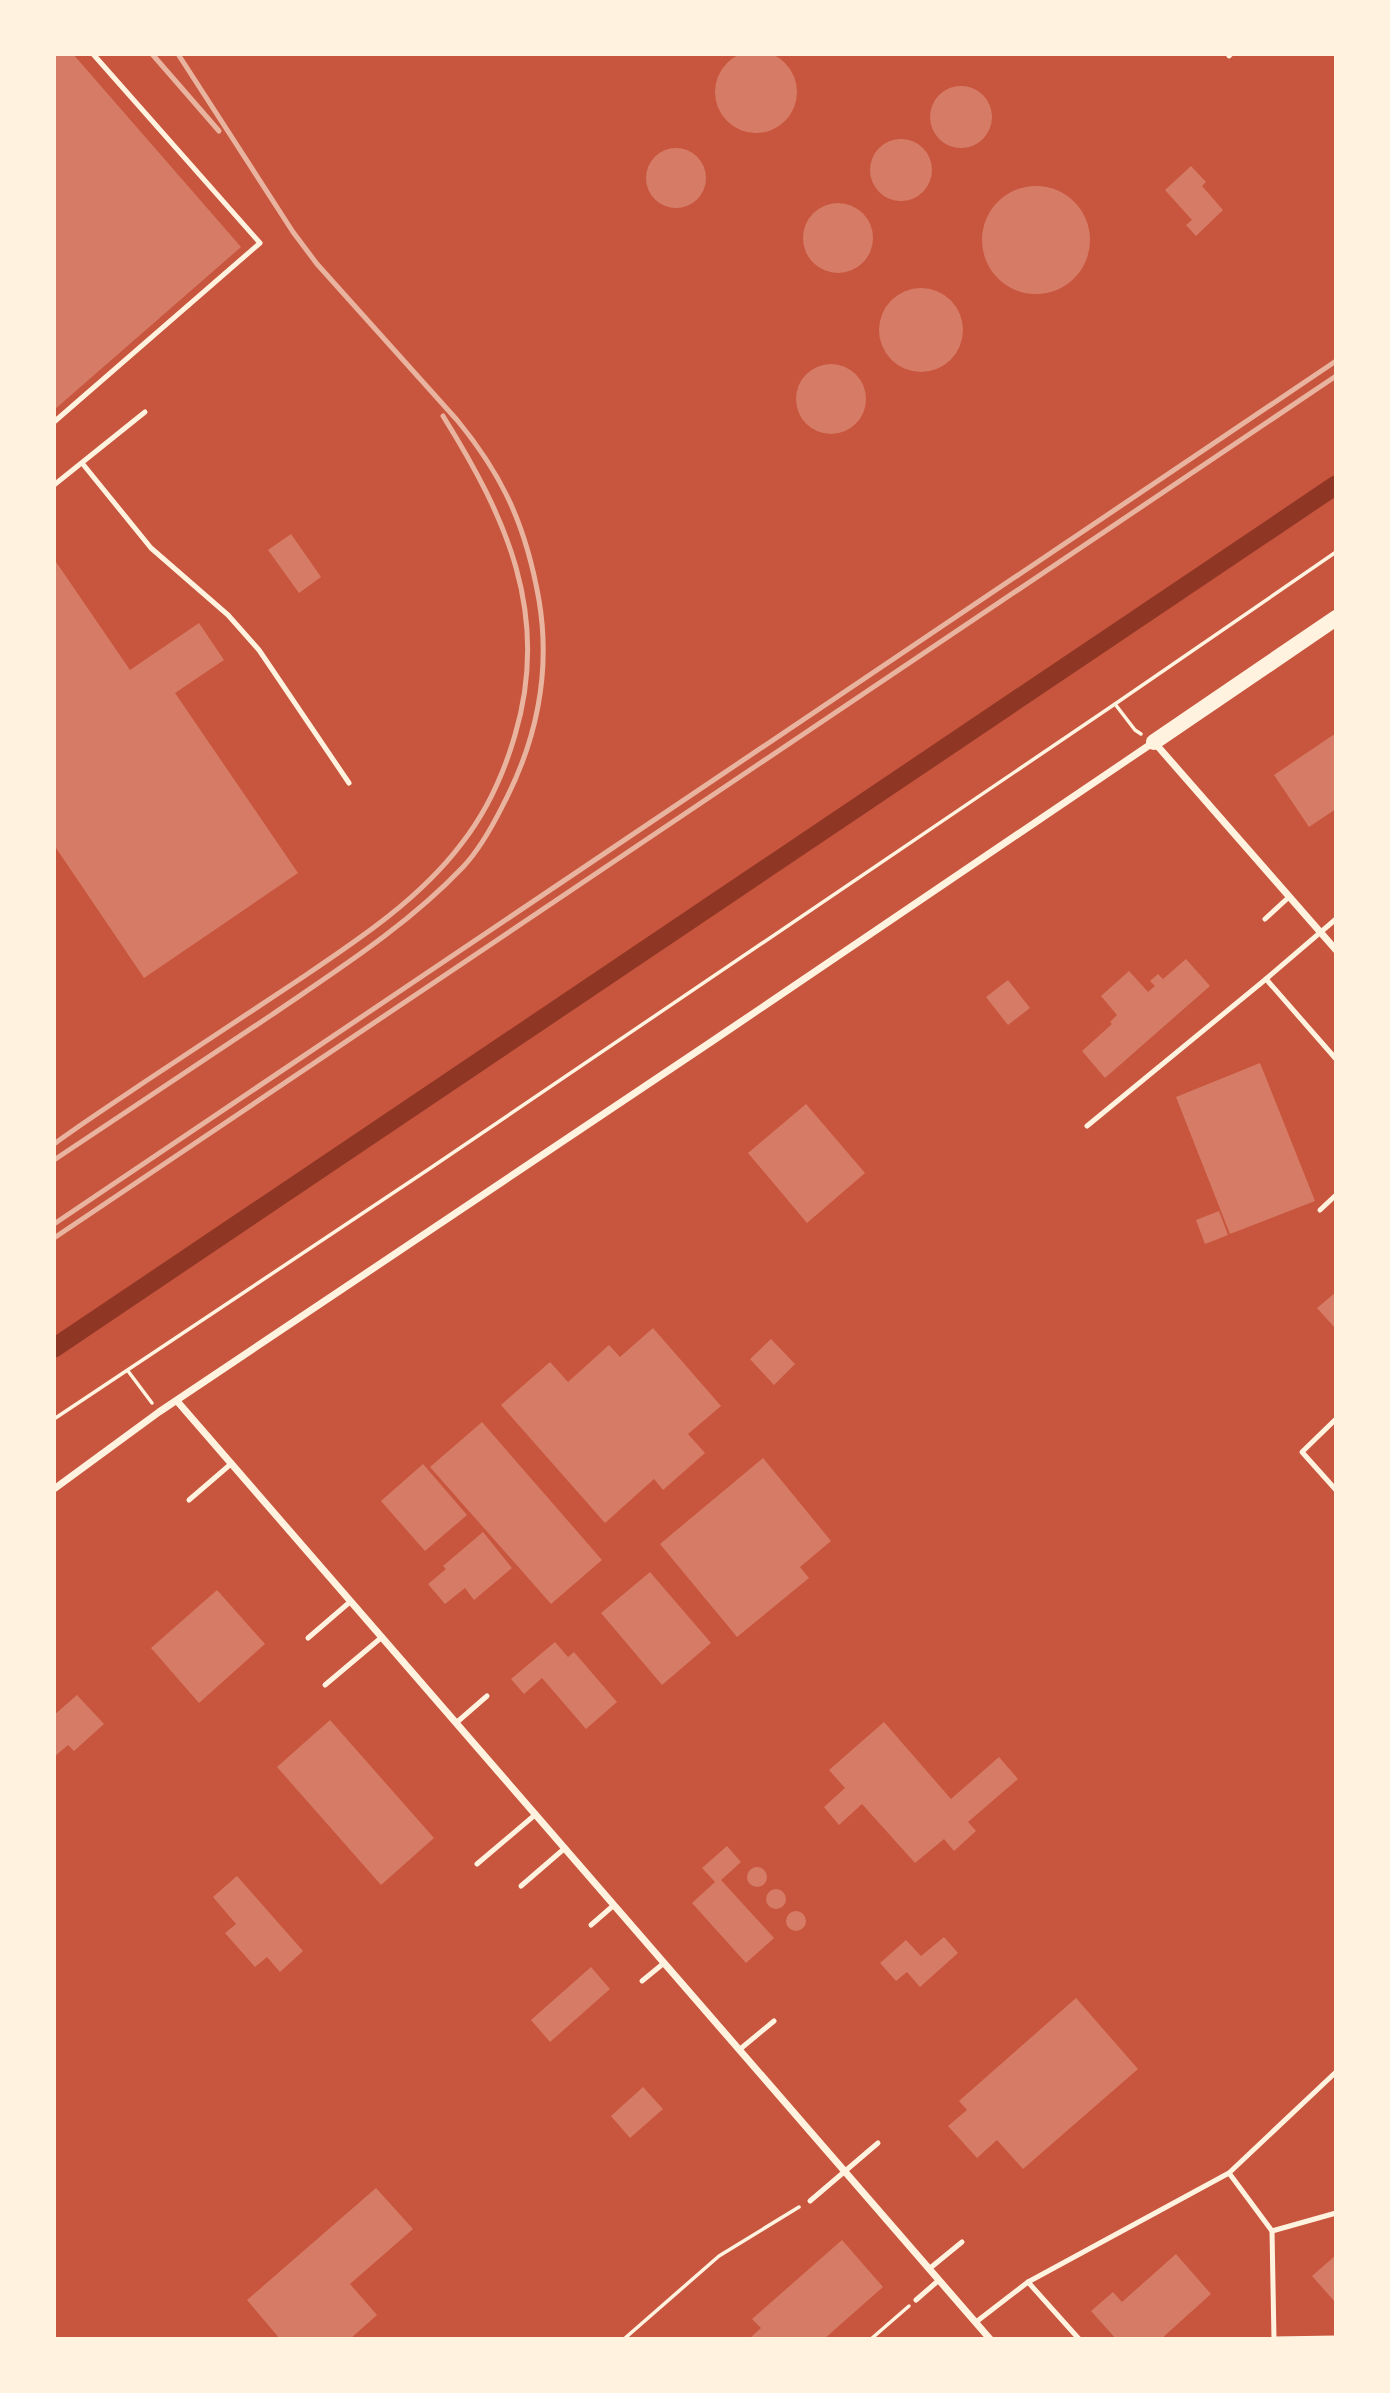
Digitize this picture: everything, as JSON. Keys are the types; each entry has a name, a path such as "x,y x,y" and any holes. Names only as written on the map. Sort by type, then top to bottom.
{"main road":[{"path":"1154,741 1336,618"}],"street":[{"path":"54,1489 159,1412 1154,741 1336,950"},
{"path":"177,1401 990,2339"}],"lane":[{"path":"54,422 260,243 93,54"},
{"path":"54,485 145,412"},
{"path":"82,463 151,548 228,615 260,650 349,783"},
{"path":"1265,919 1289,897"},
{"path":"1087,1126 1336,919"},
{"path":"1266,979 1336,1059"},
{"path":"1320,1210 1336,1195"},
{"path":"1336,1419 1302,1452 1336,1490"},
{"path":"189,1500 232,1464"},
{"path":"308,1638 351,1601"},
{"path":"325,1685 382,1637"},
{"path":"456,1723 487,1696"},
{"path":"477,1864 536,1814"},
{"path":"521,1886 565,1848"},
{"path":"591,1925 614,1905"},
{"path":"642,1981 664,1963"},
{"path":"740,2050 774,2021"},
{"path":"975,2322 1028,2282 1229,2173 1336,2072"},
{"path":"810,2201 878,2143"},
{"path":"1229,2173 1272,2231 1274,2339 1336,2338"},
{"path":"1272,2231 1336,2213"},
{"path":"929,2269 962,2242"},
{"path":"916,2300 939,2280"},
{"path":"1028,2282 1079,2339"}],"path":[{"path":"54,1419 1115,704 1336,552"},
{"path":"1115,704 1135,730 1154,741"},
{"path":"128,1371 159,1412"},
{"path":"624,2339 719,2256 810,2201"},
{"path":"871,2339 916,2300"}],"building":[{"path":"756,51 772,54 785,63 794,76 797,92 794,108 785,121 772,130 756,133 740,130 727,121 718,108 715,92 718,76 727,63 740,54"},
{"path":"54,54 73,54 241,247 54,410"},
{"path":"961,86 983,95 992,117 983,139 961,148 939,139 930,117 939,95"},
{"path":"901,139 923,148 932,170 923,192 901,201 879,192 870,170 879,148"},
{"path":"676,148 693,153 701,161 706,178 701,195 693,203 676,208 659,203 651,195 646,178 651,161 659,153"},
{"path":"1191,166 1206,182 1202,186 1223,210 1196,236 1186,225 1192,220 1165,190"},
{"path":"1036,186 1057,190 1074,202 1086,219 1090,240 1086,261 1074,278 1057,290 1036,294 1015,290 998,278 986,261 982,240 986,219 998,202 1015,190"},
{"path":"838,203 863,213 873,238 863,263 838,273 813,263 803,238 813,213"},
{"path":"921,288 937,291 956,307 963,330 960,346 944,365 921,372 905,369 886,353 879,330 882,314 898,295"},
{"path":"831,364 856,374 866,399 856,424 831,434 806,424 796,399 806,374"},
{"path":"291,534 321,577 299,593 268,550"},
{"path":"54,559 130,670 199,623 224,660 175,693 298,873 144,978 54,845"},
{"path":"1336,733 1336,809 1309,827 1274,775"},
{"path":"1186,959 1210,986 1105,1078 1082,1051 1112,1024 1110,1022 1117,1015 1101,996 1129,971 1148,992 1155,986 1150,981 1158,974 1163,979"},
{"path":"1008,980 1030,1008 1008,1025 986,997"},
{"path":"1260,1063 1315,1201 1230,1234 1176,1097"},
{"path":"806,1104 865,1173 807,1223 748,1153"},
{"path":"1219,1211 1228,1235 1205,1244 1196,1220"},
{"path":"1336,1292 1336,1329 1317,1308"},
{"path":"653,1328 721,1406 688,1434 705,1453 663,1490 654,1479 605,1523 501,1405 550,1362 568,1382 609,1345 620,1357"},
{"path":"771,1339 795,1364 774,1385 750,1359"},
{"path":"482,1422 602,1560 551,1604 430,1467"},
{"path":"763,1458 831,1541 800,1567 809,1578 737,1637 660,1544"},
{"path":"423,1464 467,1515 425,1551 381,1501"},
{"path":"483,1532 512,1568 474,1600 465,1588 445,1604 428,1584 446,1569 443,1566"},
{"path":"650,1572 711,1643 662,1685 601,1613"},
{"path":"217,1590 265,1644 199,1703 151,1648"},
{"path":"555,1642 568,1657 574,1652 617,1702 586,1729 542,1678 524,1694 511,1679"},
{"path":"77,1695 104,1724 74,1751 68,1745 54,1757 54,1715"},
{"path":"330,1720 434,1838 381,1885 277,1767"},
{"path":"884,1722 951,1799 999,1757 1018,1779 968,1822 976,1831 954,1851 944,1839 915,1863 862,1804 839,1825 824,1807 845,1788 829,1770"},
{"path":"727,1846 741,1862 721,1880 774,1938 746,1963 692,1903 715,1882 702,1868"},
{"path":"757,1867 764,1870 767,1877 764,1884 757,1887 750,1884 747,1877 750,1870"},
{"path":"237,1876 303,1951 280,1972 267,1957 255,1967 225,1933 236,1924 213,1897"},
{"path":"776,1889 783,1892 786,1899 783,1906 776,1909 769,1906 766,1899 769,1892"},
{"path":"796,1911 803,1914 806,1921 803,1928 796,1931 789,1928 786,1921 789,1914"},
{"path":"944,1937 958,1953 920,1987 907,1972 896,1981 880,1963 906,1940 921,1956"},
{"path":"591,1967 610,1989 550,2042 531,2020"},
{"path":"1076,1998 1138,2069 1023,2169 997,2140 977,2158 948,2126 967,2110 959,2101"},
{"path":"643,2087 663,2109 630,2138 611,2116"},
{"path":"376,2188 413,2229 350,2284 377,2315 350,2339 280,2339 247,2300"},
{"path":"842,2240 883,2287 824,2339 749,2339 761,2328 752,2319"},
{"path":"1176,2254 1211,2294 1161,2339 1116,2339 1091,2311 1113,2292 1122,2302"},
{"path":"1336,2255 1336,2303 1312,2276"}],"waterway":[{"path":"54,1348 1336,485"}],"railway":[{"path":"152,54 219,131"},
{"path":"54,1160 346,964 419,909 463,867 480,845 515,781 532,731 542,680 542,627 534,574 511,504 488,462 457,420 317,264 293,232 178,54"},
{"path":"54,1224 1336,361"},
{"path":"54,1238 1336,376"},
{"path":"54,1144 366,934 408,900 445,863 471,831 487,805 511,749 525,691 528,648 525,608 503,529 486,491 443,416"}]}
